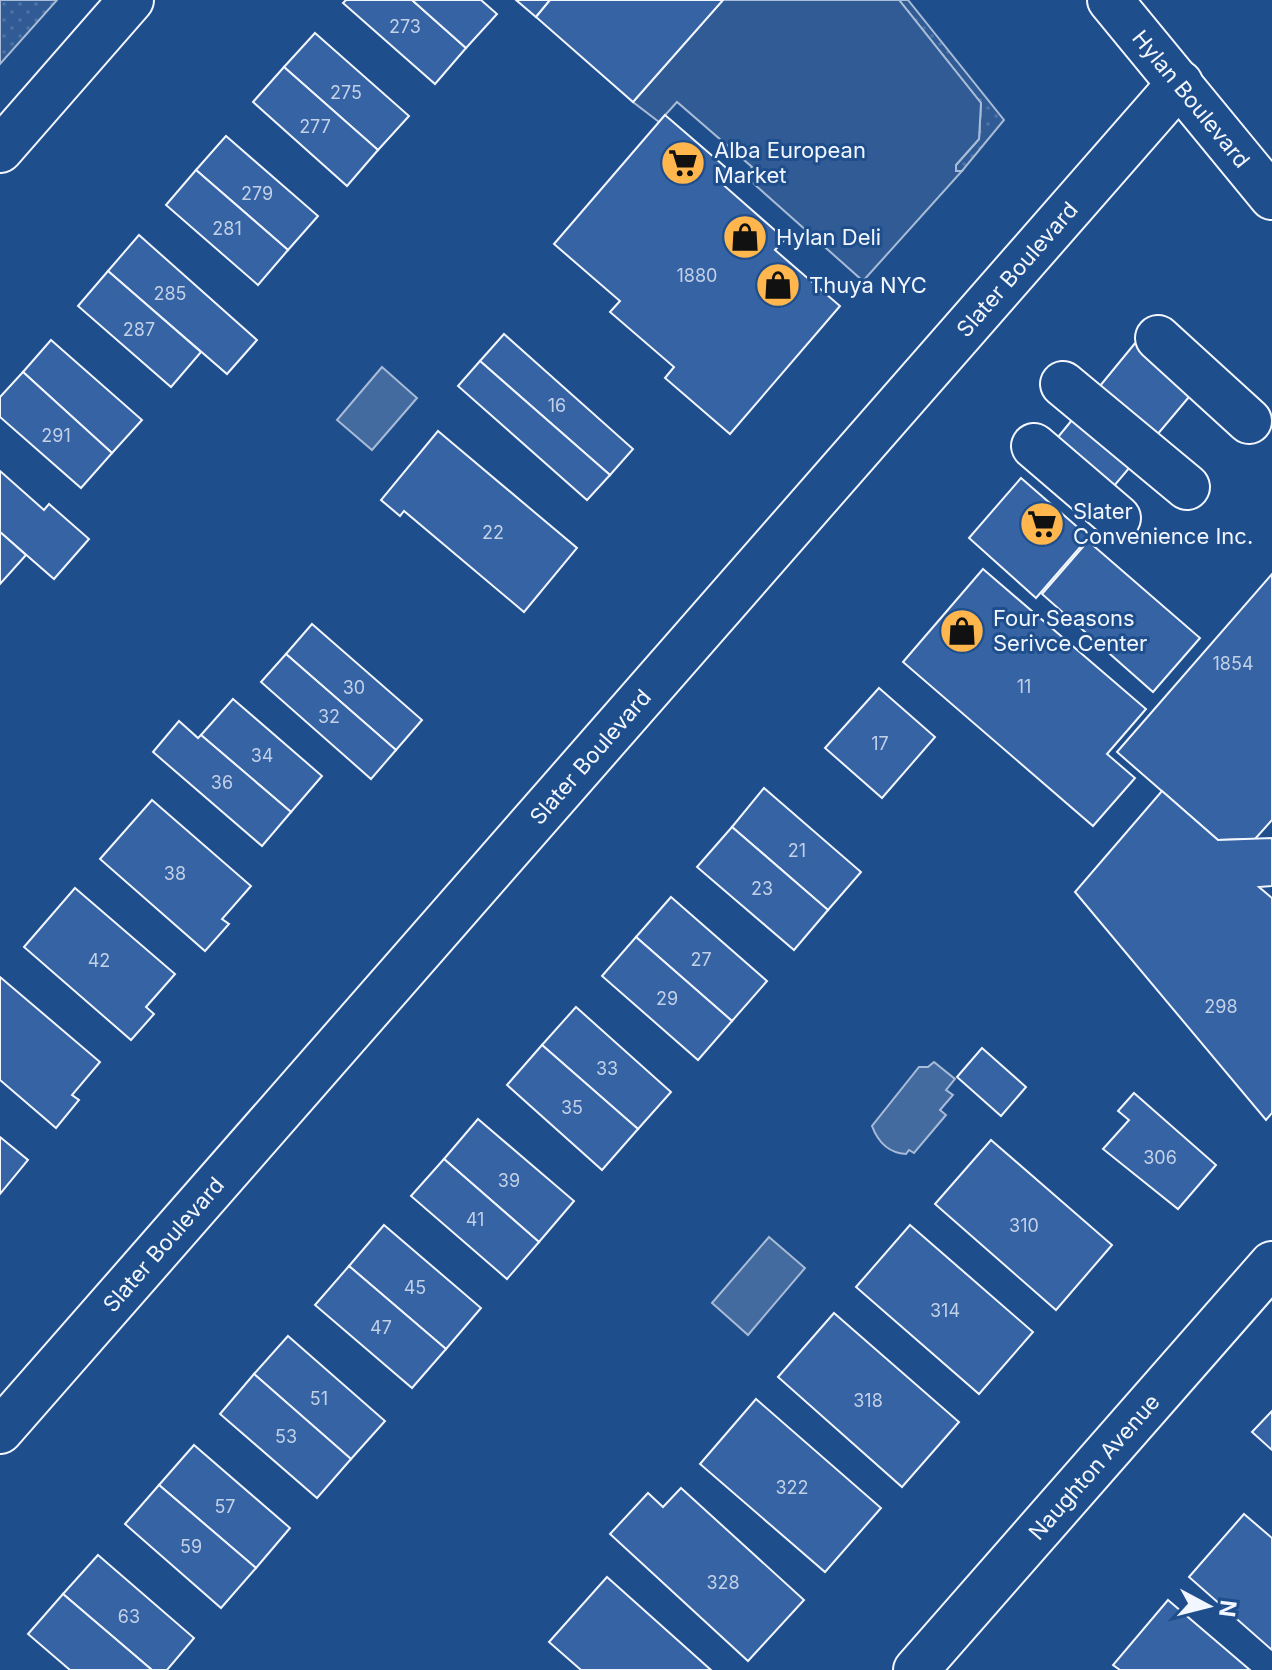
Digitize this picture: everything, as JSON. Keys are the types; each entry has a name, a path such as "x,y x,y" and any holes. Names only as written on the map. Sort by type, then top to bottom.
{"street":[{"path":"0,150 131,0"},
{"name":"Hylan Boulevard","path":"1110,0 1272,197"},
{"name":"Slater Boulevard","path":"0,1431 1180,83"},
{"path":"1158,338 1249,421"},
{"path":"1063,384 1187,487"},
{"path":"1034,446 1118,518"},
{"name":"Naughton Avenue","path":"916,1670 1272,1264"}],"shaded area":[{"path":"0,0 57,0 0,64"},
{"path":"723,0 899,0 981,103 979,139 956,165 956,171 962,171 863,281 745,176 752,167 677,102 659,122 633,102"},
{"path":"899,0 908,0 1004,120 962,171 956,171 956,165 979,139 981,103"},
{"path":"382,367 417,398 372,450 337,420"},
{"path":"934,1062 955,1079 946,1090 953,1095 940,1110 946,1115 914,1153 889,1149 877,1137 872,1126 919,1067 928,1067"},
{"path":"769,1237 805,1268 748,1335 712,1303"}],"building":[{"path":"346,0 412,0 466,48 435,84 343,3"},
{"path":"412,0 481,0 497,14 466,48"},
{"path":"516,0 550,0 536,17"},
{"path":"550,0 723,0 633,102 536,17"},
{"path":"315,33 409,116 378,150 284,67"},
{"path":"284,67 378,150 347,186 253,102"},
{"path":"665,115 730,171 720,182 785,239 775,250 840,306 730,434 665,378 674,367 610,312 620,301 554,244"},
{"path":"226,136 318,216 288,250 196,170"},
{"path":"196,170 288,250 258,285 166,205"},
{"path":"139,235 257,340 227,374 108,271"},
{"path":"108,271 201,352 171,387 78,306"},
{"path":"504,334 633,449 610,475 480,361"},
{"path":"51,340 142,420 112,453 23,372"},
{"path":"1136,342 1194,391 1087,518 1031,470"},
{"path":"480,361 610,475 587,500 458,386"},
{"path":"23,372 112,453 81,488 0,417 0,397"},
{"path":"438,431 577,548 524,612 404,511 400,516 381,500"},
{"path":"0,471 44,510 49,504 89,539 54,579 0,532"},
{"path":"1021,478 1089,537 1036,598 969,538"},
{"path":"0,532 26,555 0,584"},
{"path":"1088,541 1200,638 1153,692 1042,594"},
{"path":"983,569 1146,709 1107,754 1135,778 1093,826 903,662"},
{"path":"1272,574 1272,820 1255,839 1218,840 1117,752"},
{"path":"312,624 422,720 396,750 286,654"},
{"path":"286,654 396,750 371,779 261,682"},
{"path":"879,688 935,737 882,798 825,748"},
{"path":"233,699 322,776 291,812 201,735"},
{"path":"179,721 198,738 201,735 291,812 262,846 153,752"},
{"path":"764,788 861,872 828,910 732,827"},
{"path":"1162,791 1218,840 1272,838 1272,886 1259,887 1272,898 1272,1113 1266,1120 1075,892"},
{"path":"152,800 251,886 222,919 229,924 205,951 100,859"},
{"path":"732,827 828,910 794,950 697,867"},
{"path":"75,888 175,974 146,1007 154,1014 131,1040 24,947"},
{"path":"671,897 767,981 732,1021 636,937"},
{"path":"636,937 732,1021 698,1060 602,976"},
{"path":"0,977 100,1062 72,1095 79,1100 56,1128 0,1080"},
{"path":"576,1007 671,1092 638,1129 542,1045"},
{"path":"542,1045 638,1129 602,1170 507,1085"},
{"path":"982,1048 1026,1087 1001,1116 957,1077"},
{"path":"1134,1093 1216,1165 1178,1209 1103,1149 1129,1120 1118,1111"},
{"path":"478,1119 574,1201 539,1242 444,1159"},
{"path":"0,1137 28,1160 0,1194"},
{"path":"991,1140 1112,1245 1056,1310 935,1204"},
{"path":"444,1159 539,1242 507,1279 411,1196"},
{"path":"384,1225 481,1308 446,1349 349,1266"},
{"path":"910,1225 1033,1332 979,1394 856,1287"},
{"path":"349,1266 446,1349 412,1388 315,1305"},
{"path":"834,1313 959,1422 902,1487 778,1377"},
{"path":"288,1336 385,1421 351,1459 254,1374"},
{"path":"254,1374 351,1459 317,1498 220,1414"},
{"path":"756,1399 881,1508 825,1572 700,1464"},
{"path":"1272,1411 1272,1450 1252,1432"},
{"path":"194,1445 290,1528 256,1568 159,1485"},
{"path":"159,1485 256,1568 221,1608 125,1524"},
{"path":"681,1488 804,1600 748,1661 610,1534 648,1493 663,1507"},
{"path":"1244,1514 1272,1538 1272,1650 1189,1577"},
{"path":"98,1555 194,1638 167,1670 152,1670 63,1594"},
{"path":"607,1577 711,1670 581,1670 549,1642"},
{"path":"63,1594 152,1670 70,1670 28,1634"},
{"path":"1168,1600 1250,1670 1120,1670 1113,1665"}],"place":[{"name":"Alba European Market","path":"683,163"},
{"name":"Hylan Deli","path":"745,237"},
{"name":"Thuya NYC","path":"778,285"},
{"name":"Slater Convenience Inc.","path":"1042,524"},
{"name":"Four Seasons Serivce Center","path":"962,631"}]}
